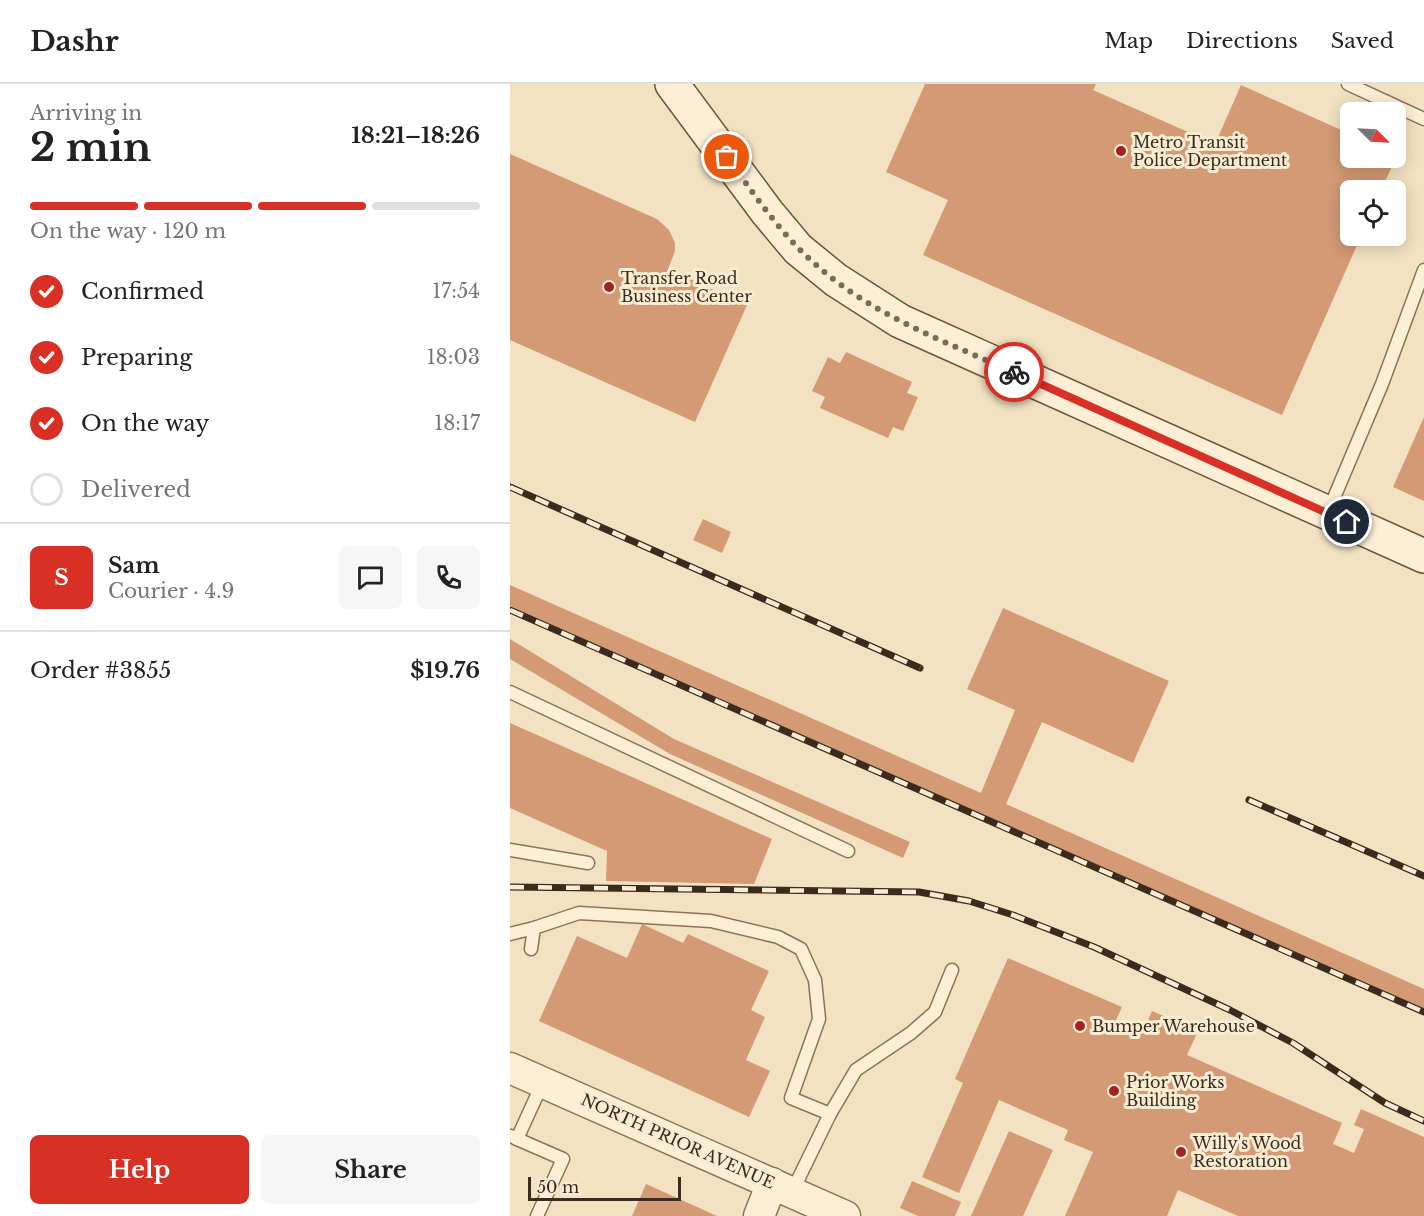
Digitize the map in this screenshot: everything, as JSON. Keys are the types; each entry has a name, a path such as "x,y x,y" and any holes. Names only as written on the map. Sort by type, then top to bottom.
{"main road":[{"path":"672,84 767,212 798,249 815,265 867,301 900,321 1424,556"}],"street":[{"name":"NORTH PRIOR AVENUE","path":"510,1068 845,1216"},
{"path":"759,1216 782,1188"}],"lane":[{"path":"1348,84 1424,119"},
{"path":"1328,513 1382,384 1424,270"},
{"path":"510,692 848,851"},
{"path":"510,850 588,863"},
{"path":"510,934 579,913 711,921 778,937 801,949 814,980 819,1019 790,1098 830,1114"},
{"path":"531,949 534,928"},
{"path":"782,1188 856,1070 911,1033 935,1012 952,970"},
{"path":"537,1216 563,1159 513,1137 543,1082"}],"building":[{"path":"925,84 1096,84 1093,90 1215,144 1241,85 1340,130 1340,168 1391,168 1386,180 1340,180 1340,246 1357,246 1282,415 923,255 948,200 886,172"},
{"name":"Transfer Road Business Center","path":"510,154 657,219 669,230 675,243 675,251 668,269 747,305 695,422 510,340"},
{"path":"846,352 912,382 907,393 918,397 903,431 893,427 888,438 820,408 825,397 812,391 828,357 840,363"},
{"path":"1424,417 1424,501 1393,487"},
{"path":"703,519 731,532 722,553 693,540"},
{"path":"510,585 981,793 1015,710 967,689 1003,608 1169,681 1133,763 1042,722 1006,804 1424,989 1424,1010 510,606"},
{"path":"510,639 674,739 910,842 903,858 670,754 510,659"},
{"path":"510,723 772,839 754,884 606,881 607,851 510,808"},
{"path":"642,924 683,943 688,934 769,971 751,1010 765,1017 746,1060 770,1071 749,1117 539,1021 577,936 627,958"},
{"name":"Prior Works Building","path":"1008,958 1122,1007 1116,1020 1143,1032 1152,1011 1198,1031 1187,1055 1342,1123 1333,1144 1354,1153 1364,1129 1354,1125 1361,1109 1424,1137 1424,1216 1238,1216 1178,1190 1167,1216 1065,1216 1093,1152 1064,1140 1068,1130 999,1100 959,1193 922,1177 963,1083 955,1079"},
{"path":"1009,1131 1053,1150 1023,1216 971,1216"},
{"path":"912,1181 961,1202 955,1216 918,1216 900,1208"},
{"path":"646,1184 717,1216 632,1216"}],"railway":[{"path":"510,487 920,668"},
{"path":"510,610 1424,1012"},
{"path":"1249,800 1424,876"},
{"path":"510,887 919,892 969,901 1013,915 1094,947 1230,1010 1293,1043 1385,1103 1424,1121"}],"way so far":[{"path":"727,157 767,212 798,249 815,265 900,321 1014,372"}],"place":[{"name":"Metro Transit Police Department","path":"1121,151"},
{"name":"Transfer Road Business Center","path":"609,287"},
{"name":"Bumper Warehouse","path":"1080,1026"},
{"name":"Prior Works Building","path":"1114,1091"},
{"name":"Willy's Wood Restoration","path":"1181,1152"}],"route":[{"path":"1014,372 1347,522"}]}
